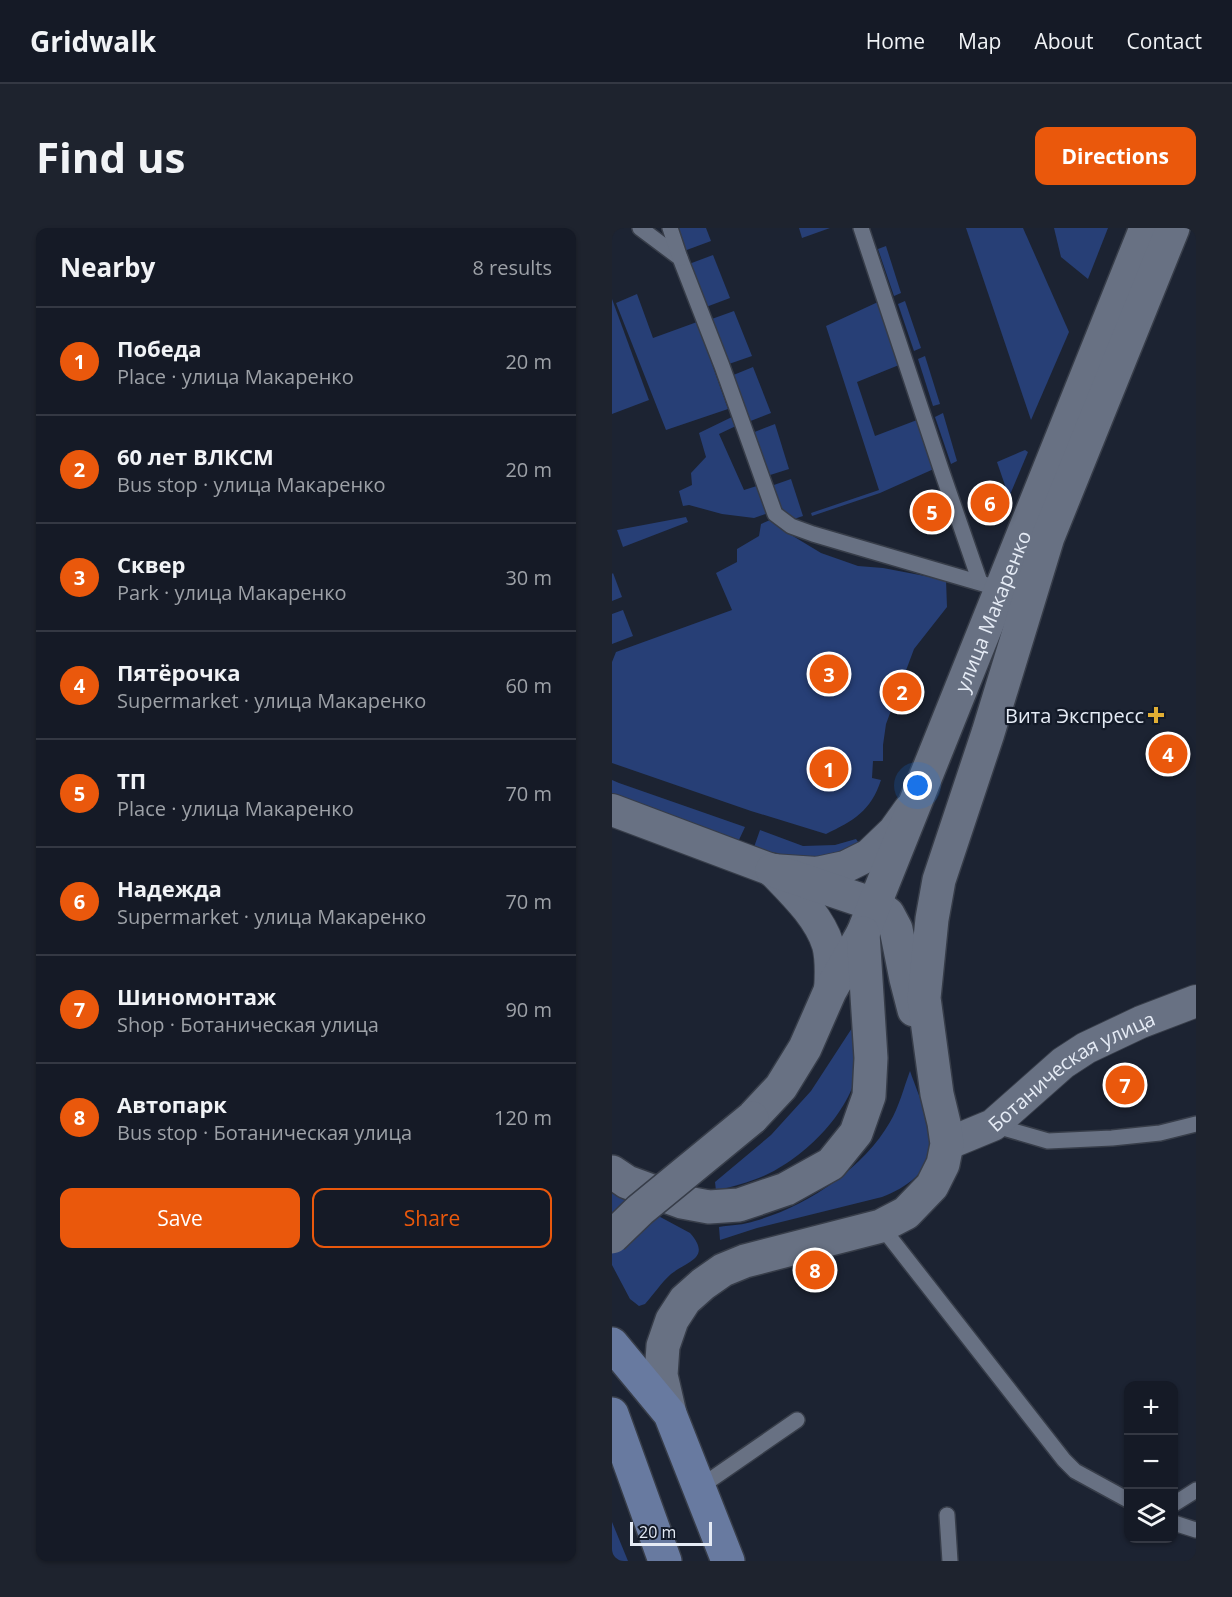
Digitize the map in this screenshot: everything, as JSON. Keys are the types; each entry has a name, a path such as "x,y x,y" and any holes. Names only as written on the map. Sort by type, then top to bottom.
{"main road":[{"path":"612,1344 670,1414 728,1561"},
{"path":"612,1414 665,1561"}],"street":[{"name":"улица Макаренко","path":"612,1237 640,1210 752,1118 781,1087 805,1048 830,992 870,919 921,793 992,585 1146,228"},
{"name":"улица Макаренко","path":"928,1035 924,998 932,919 939,880 984,746 1048,537 1173,228"},
{"path":"772,870 817,873 846,867 868,855 894,831 921,793"},
{"path":"612,810 772,870 870,919 888,914 896,929 916,1015 928,1035 947,1144 943,1164 932,1186 906,1213 882,1226 746,1261 723,1270 685,1300 672,1320 663,1346 661,1376 670,1414"},
{"path":"772,870 814,919 827,944 831,967 830,992"},
{"path":"612,1172 627,1182 682,1202 709,1207 739,1205 786,1189 831,1164 856,1133 870,1096 870,919"},
{"name":"Ботаническая улица","path":"947,1144 993,1125 1063,1063 1086,1048 1131,1026 1196,1001"}],"lane":[{"path":"640,228 680,258"},
{"path":"670,228 775,514 791,526 813,534 992,585 1012,596 1023,620"},
{"path":"861,228 942,472 992,585"},
{"path":"993,1125 1048,1141 1160,1133 1196,1124"},
{"path":"882,1226 1064,1460 1075,1471 1124,1498"},
{"path":"700,1487 797,1420"},
{"path":"1178,1501 1196,1490"},
{"path":"947,1515 950,1561"},
{"path":"1178,1525 1196,1530"}],"shaded area":[{"path":"676,228 706,228 711,241 684,251"},
{"path":"799,228 830,228 802,238"},
{"path":"966,228 1023,228 1069,332 1031,420"},
{"path":"1054,228 1108,228 1088,279 1061,257"},
{"path":"886,246 901,293 894,296 878,249"},
{"path":"713,255 730,298 706,307 689,264"},
{"path":"637,294 653,338 697,322 728,409 666,430 616,303"},
{"path":"612,299 649,400 612,414"},
{"path":"905,301 921,348 914,351 898,304"},
{"path":"878,302 899,365 857,382 875,436 917,420 936,468 880,493 812,516 811,513 879,490 826,326"},
{"path":"734,311 752,356 726,365 709,320"},
{"path":"925,356 940,404 933,406 918,359"},
{"path":"753,367 771,413 748,422 731,376"},
{"path":"943,413 957,461 951,464 935,417"},
{"path":"734,416 738,425 719,434 744,490 760,485 768,513 754,518 722,514 689,505 683,506 679,491 692,485 691,473 706,457 699,433"},
{"path":"775,424 789,469 767,476 752,433"},
{"path":"1025,450 1028,452 1009,497 997,462"},
{"path":"791,479 803,516 791,520 779,511 771,486"},
{"path":"686,517 688,522 623,547 617,530"},
{"path":"770,520 821,553 858,566 883,568 946,580 947,607 914,649 886,724 883,761 873,761 872,778 881,780 877,791 860,814 826,834 612,763 612,662 616,652 732,610 716,573 737,562 737,549 759,536 761,524"},
{"path":"612,574 622,597 612,601"},
{"path":"623,610 633,636 612,644 612,614"},
{"path":"612,780 745,827 738,842 612,799"},
{"path":"760,830 803,846 835,845 856,839 863,849 818,862 753,850"},
{"path":"854,1025 858,1057 855,1080 836,1116 822,1133 807,1148 773,1172 716,1191 715,1182 771,1135 811,1091"},
{"path":"910,1071 933,1142 928,1162 916,1177 900,1189 882,1197 757,1228 720,1240 719,1227 751,1222 794,1206 832,1184 849,1170 879,1139 890,1122"},
{"path":"612,1191 690,1233 699,1248 695,1258 671,1274 645,1304 639,1306 630,1299 612,1265"},
{"path":"612,1522 628,1561 612,1561"}],"place":[{"name":"Надежда","path":"990,503"},
{"name":"ТП","path":"932,512"},
{"name":"Сквер","path":"829,674"},
{"name":"60 лет ВЛКСМ","path":"902,692"},
{"name":"Вита Экспресс","path":"1156,715"},
{"name":"Пятёрочка","path":"1168,754"},
{"name":"Победа","path":"829,769"},
{"name":"Шиномонтаж","path":"1125,1085"},
{"name":"Автопарк","path":"815,1270"}]}
